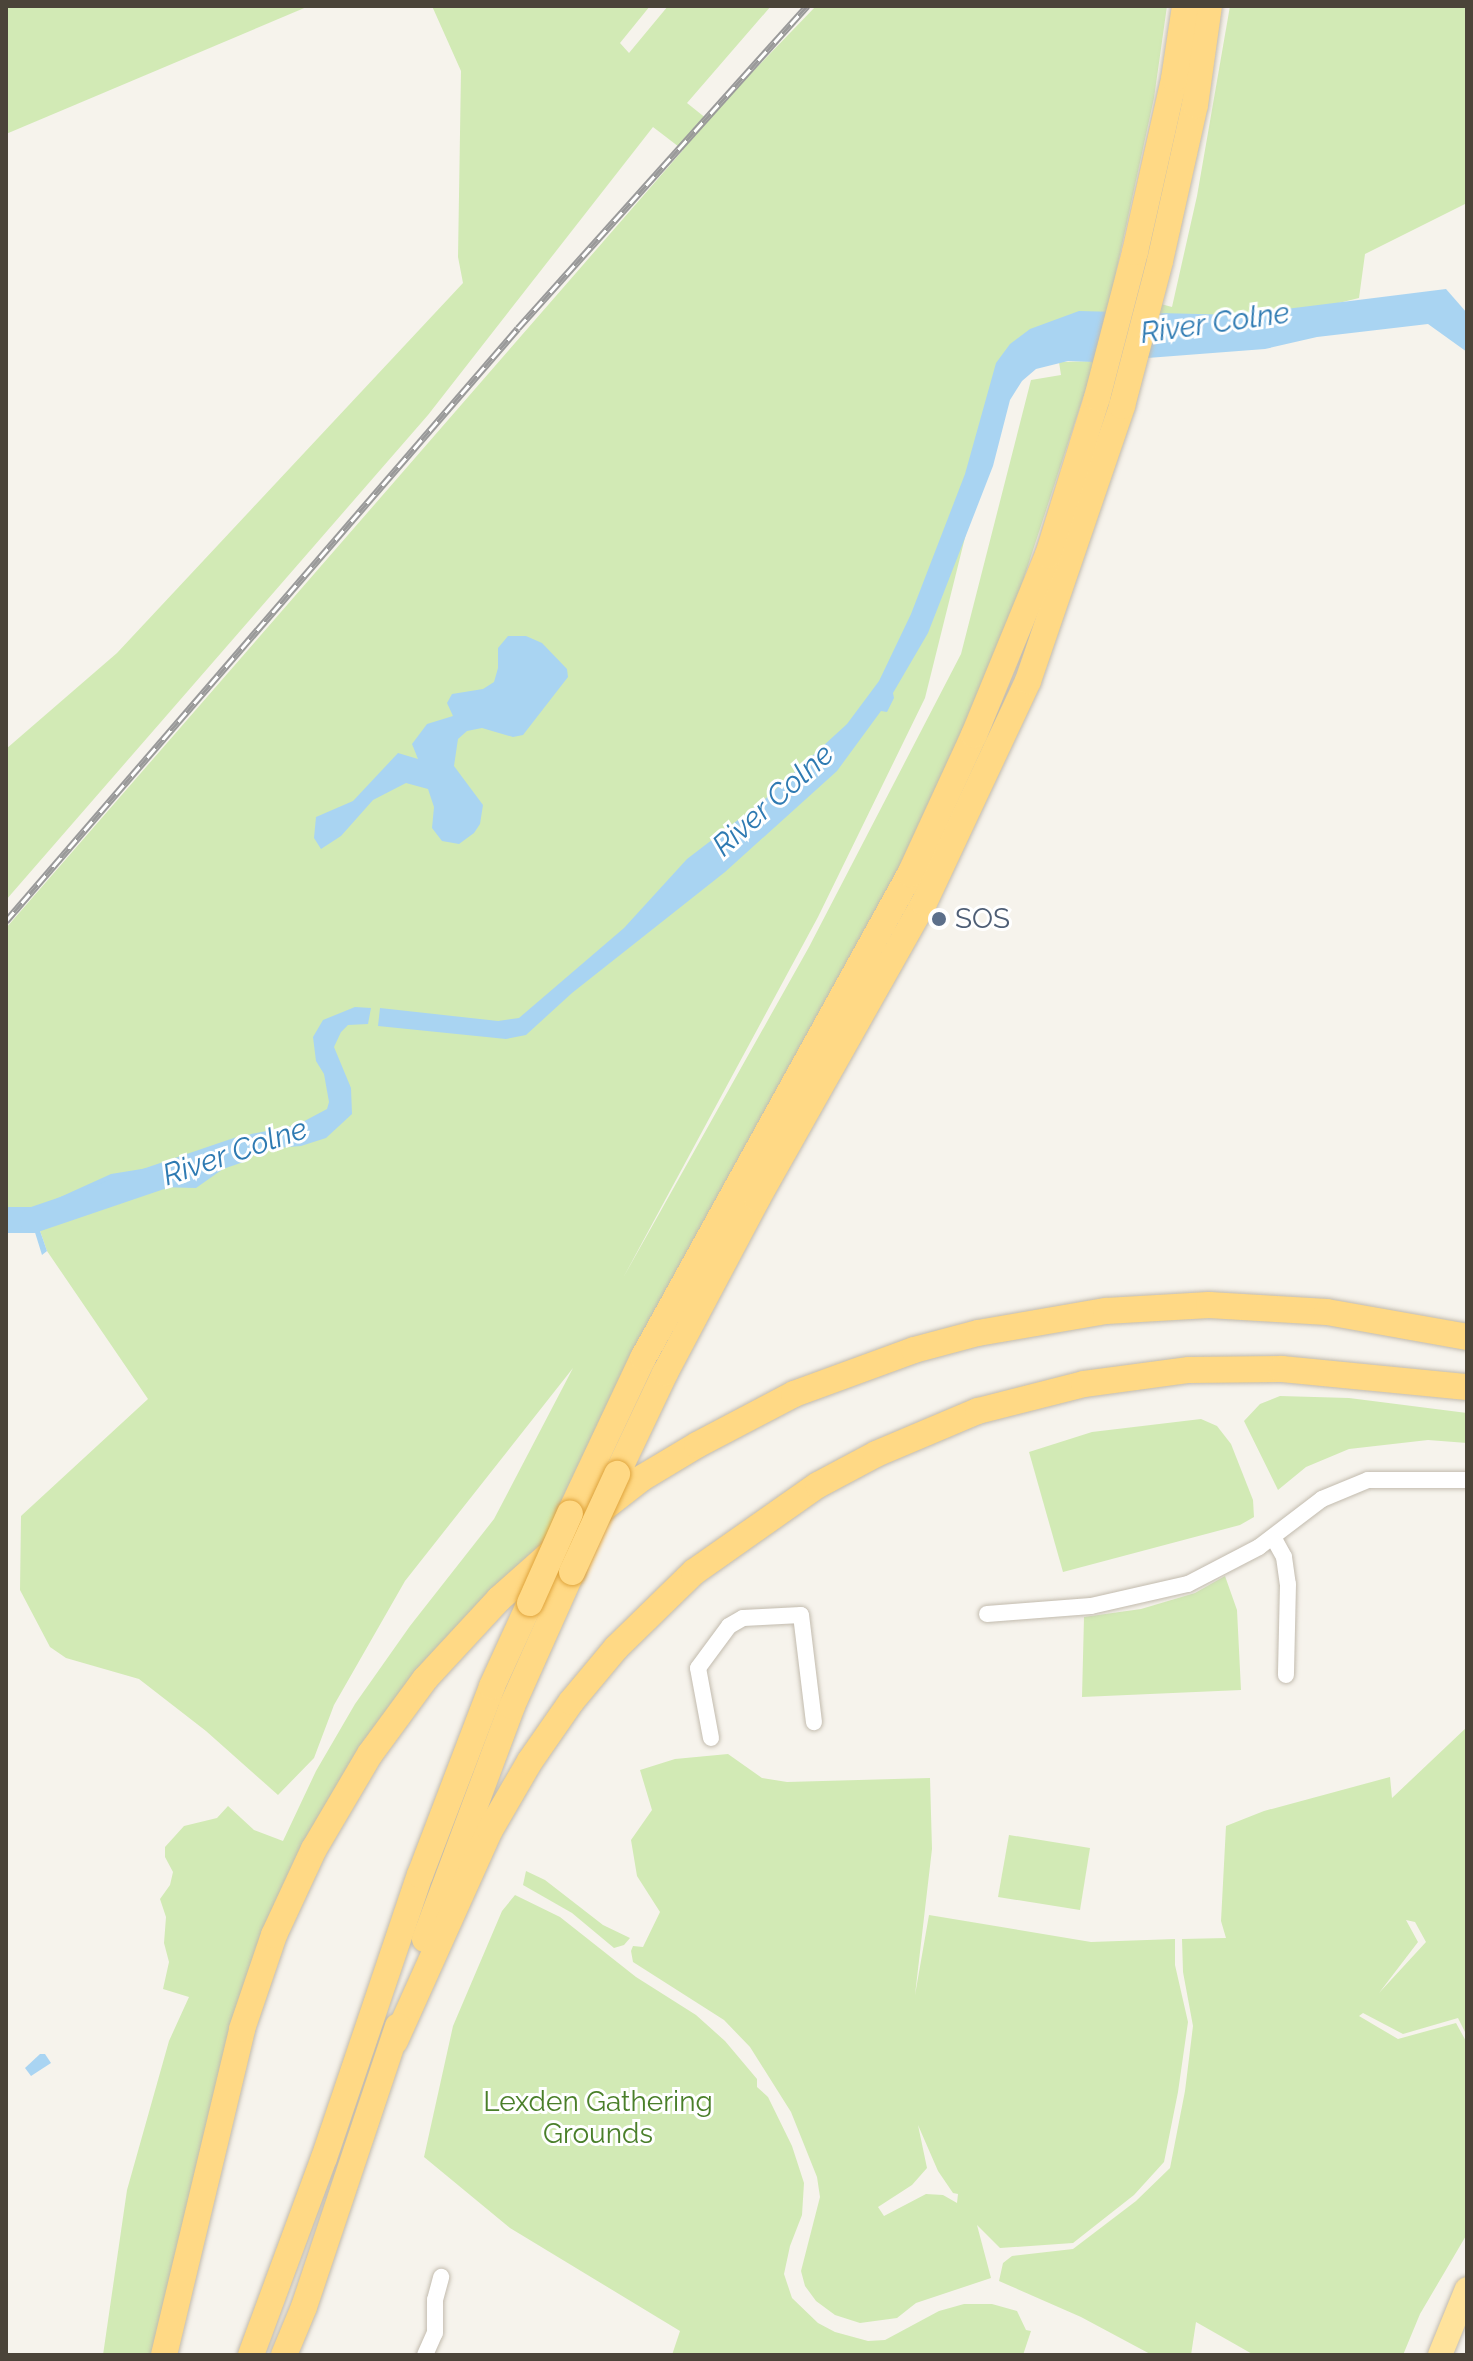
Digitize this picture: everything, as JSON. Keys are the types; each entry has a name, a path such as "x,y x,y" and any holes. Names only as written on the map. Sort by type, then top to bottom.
{"highway":[{"path":"1148,257 1185,6"},
{"path":"395,2041 405,1994 512,1706 617,1474 665,1373 757,1199 924,903 1028,681 1148,257 1195,105 1209,6"},
{"path":"251,2355 324,2158 420,1875 492,1686 617,1410 708,1235 910,874 974,735 1109,402"},
{"path":"164,2355 242,2029 274,1935 314,1849 370,1754 425,1679 499,1599 598,1512 642,1478 686,1451 794,1394 914,1350 978,1333 1106,1311 1209,1305 1327,1312 1467,1337"},
{"path":"284,2355 304,2307 395,2041 490,1830 530,1761 576,1695 661,1602 694,1572 818,1485 876,1454 978,1411 1084,1384 1189,1370 1282,1369 1467,1387"}],"main road":[{"path":"1440,2355 1467,2289"}],"street":[{"path":"987,1614 1061,1610 1158,1593 1206,1577 1273,1537 1322,1499 1368,1480 1467,1480"},
{"path":"1273,1537 1284,1557 1288,1584 1286,1675"},
{"path":"711,1738 698,1668 729,1626 743,1618 801,1615 814,1722"},
{"path":"425,2355 435,2333 435,2300 441,2277"}],"green space":[{"path":"6,6 309,6 6,134"},
{"path":"432,6 650,6 620,43 629,53 668,6 771,6 687,103 707,119 816,6 1167,6 1154,98 1112,291 1172,307 1197,196 1230,6 1467,6 1467,203 1365,254 1359,298 1220,332 1013,345 925,698 818,917 623,1278 809,947 961,654 1031,380 1061,375 1059,362 1095,361 999,654 882,911 519,1598 516,1602 538,1555 496,1598 306,1856 158,2355 103,2355 127,2190 169,2041 189,1997 163,1989 169,1962 164,1943 166,1917 160,1899 170,1885 173,1872 165,1857 165,1847 184,1826 217,1818 228,1806 254,1830 283,1841 316,1771 355,1704 410,1626 494,1519 573,1368 405,1581 334,1705 314,1758 278,1795 206,1731 139,1679 66,1658 50,1647 20,1590 21,1516 148,1399 47,1251 38,1225 6,1220 6,928 683,150 653,127 428,415 6,900 6,749 117,653 463,283 458,257 461,71"},
{"path":"1280,1396 1349,1398 1467,1413 1467,1443 1428,1440 1349,1449 1306,1467 1278,1490 1244,1421 1260,1404"},
{"path":"1201,1419 1217,1426 1231,1444 1253,1500 1254,1517 1240,1525 1063,1572 1029,1452 1092,1432"},
{"path":"1225,1576 1237,1610 1241,1690 1082,1697 1084,1617 1141,1609 1195,1593"},
{"path":"1467,1727 1467,2036 1458,2018 1403,2034 1363,2013 1359,2016 1398,2039 1456,2023 1467,2043 1467,2234 1420,2314 1403,2355 1254,2355 1196,2322 1191,2355 1152,2355 1081,2317 999,2281 1003,2263 1012,2256 1073,2249 1136,2201 1170,2168 1185,2091 1193,2026 1183,1972 1182,1939 1226,1938 1221,1921 1226,1826 1264,1811 1390,1777 1392,1798","holes":["1406,1920 1415,1922 1426,1942 1379,1993 1418,1942"]},
{"path":"728,1754 762,1778 787,1782 930,1778 932,1849 915,1995 929,1915 1091,1942 1175,1939 1175,1965 1188,2022 1164,2162 1134,2195 1073,2243 1000,2248 977,2225 991,2278 916,2303 897,2318 860,2323 835,2315 816,2301 805,2286 801,2271 820,2197 817,2177 791,2112 750,2047 724,2020 633,1962 633,1946 643,1947 660,1912 637,1876 631,1840 652,1810 640,1770 675,1759","holes":["918,2125 938,2171 953,2193 958,2194 957,2203 943,2195 926,2194 884,2216 878,2207 912,2185 927,2168"]},
{"path":"1009,1835 1090,1848 1080,1910 998,1897"},
{"path":"526,1871 545,1880 603,1925 630,1938 624,1945 614,1948 572,1913 523,1885"},
{"name":"Lexden Gathering Grounds","path":"515,1895 560,1917 636,1977 696,2015 725,2041 757,2079 757,2087 768,2097 792,2146 804,2183 802,2215 790,2246 784,2274 792,2298 818,2323 835,2332 868,2341 885,2340 939,2311 964,2304 992,2304 1017,2311 1026,2330 1031,2331 1023,2355 672,2355 680,2331 510,2228 424,2157 453,2026 502,1911"}],"water":[{"path":"1446,289 1467,313 1467,352 1428,324 1317,337 1265,349 1095,362 1068,361 1036,369 1022,381 1010,400 993,466 928,633 893,693 894,698 887,712 881,711 837,771 725,872 572,993 526,1035 506,1039 378,1026 380,1008 498,1021 519,1018 624,928 687,859 764,800 847,724 879,681 911,614 965,474 996,363 1010,344 1030,329 1079,311 1238,315"},
{"path":"508,636 526,636 542,643 567,669 568,677 523,735 513,737 482,728 467,731 458,739 454,766 483,805 480,824 474,833 459,844 442,841 432,828 434,807 428,789 406,783 373,800 341,836 321,849 314,838 316,817 353,801 398,753 418,759 412,744 427,724 453,716 447,703 452,694 483,689 494,682 498,648"},
{"path":"355,1007 371,1008 368,1024 348,1025 334,1047 351,1088 352,1114 326,1138 301,1146 263,1149 223,1169 196,1188 155,1187 114,1191 74,1207 38,1225 47,1251 42,1255 33,1226 6,1231 6,1210 36,1208 111,1174 154,1167 173,1173 192,1170 251,1134 297,1125 327,1109 329,1102 324,1074 316,1061 313,1037 323,1020"},
{"path":"40,2054 45,2054 51,2063 31,2076 25,2068"}],"waterway":[{"name":"River Colne","path":"6,1220 33,1220 239,1150"}],"railway":[{"path":"6,921 518,328 807,6"}],"place":[{"name":"SOS","path":"939,919"}]}
